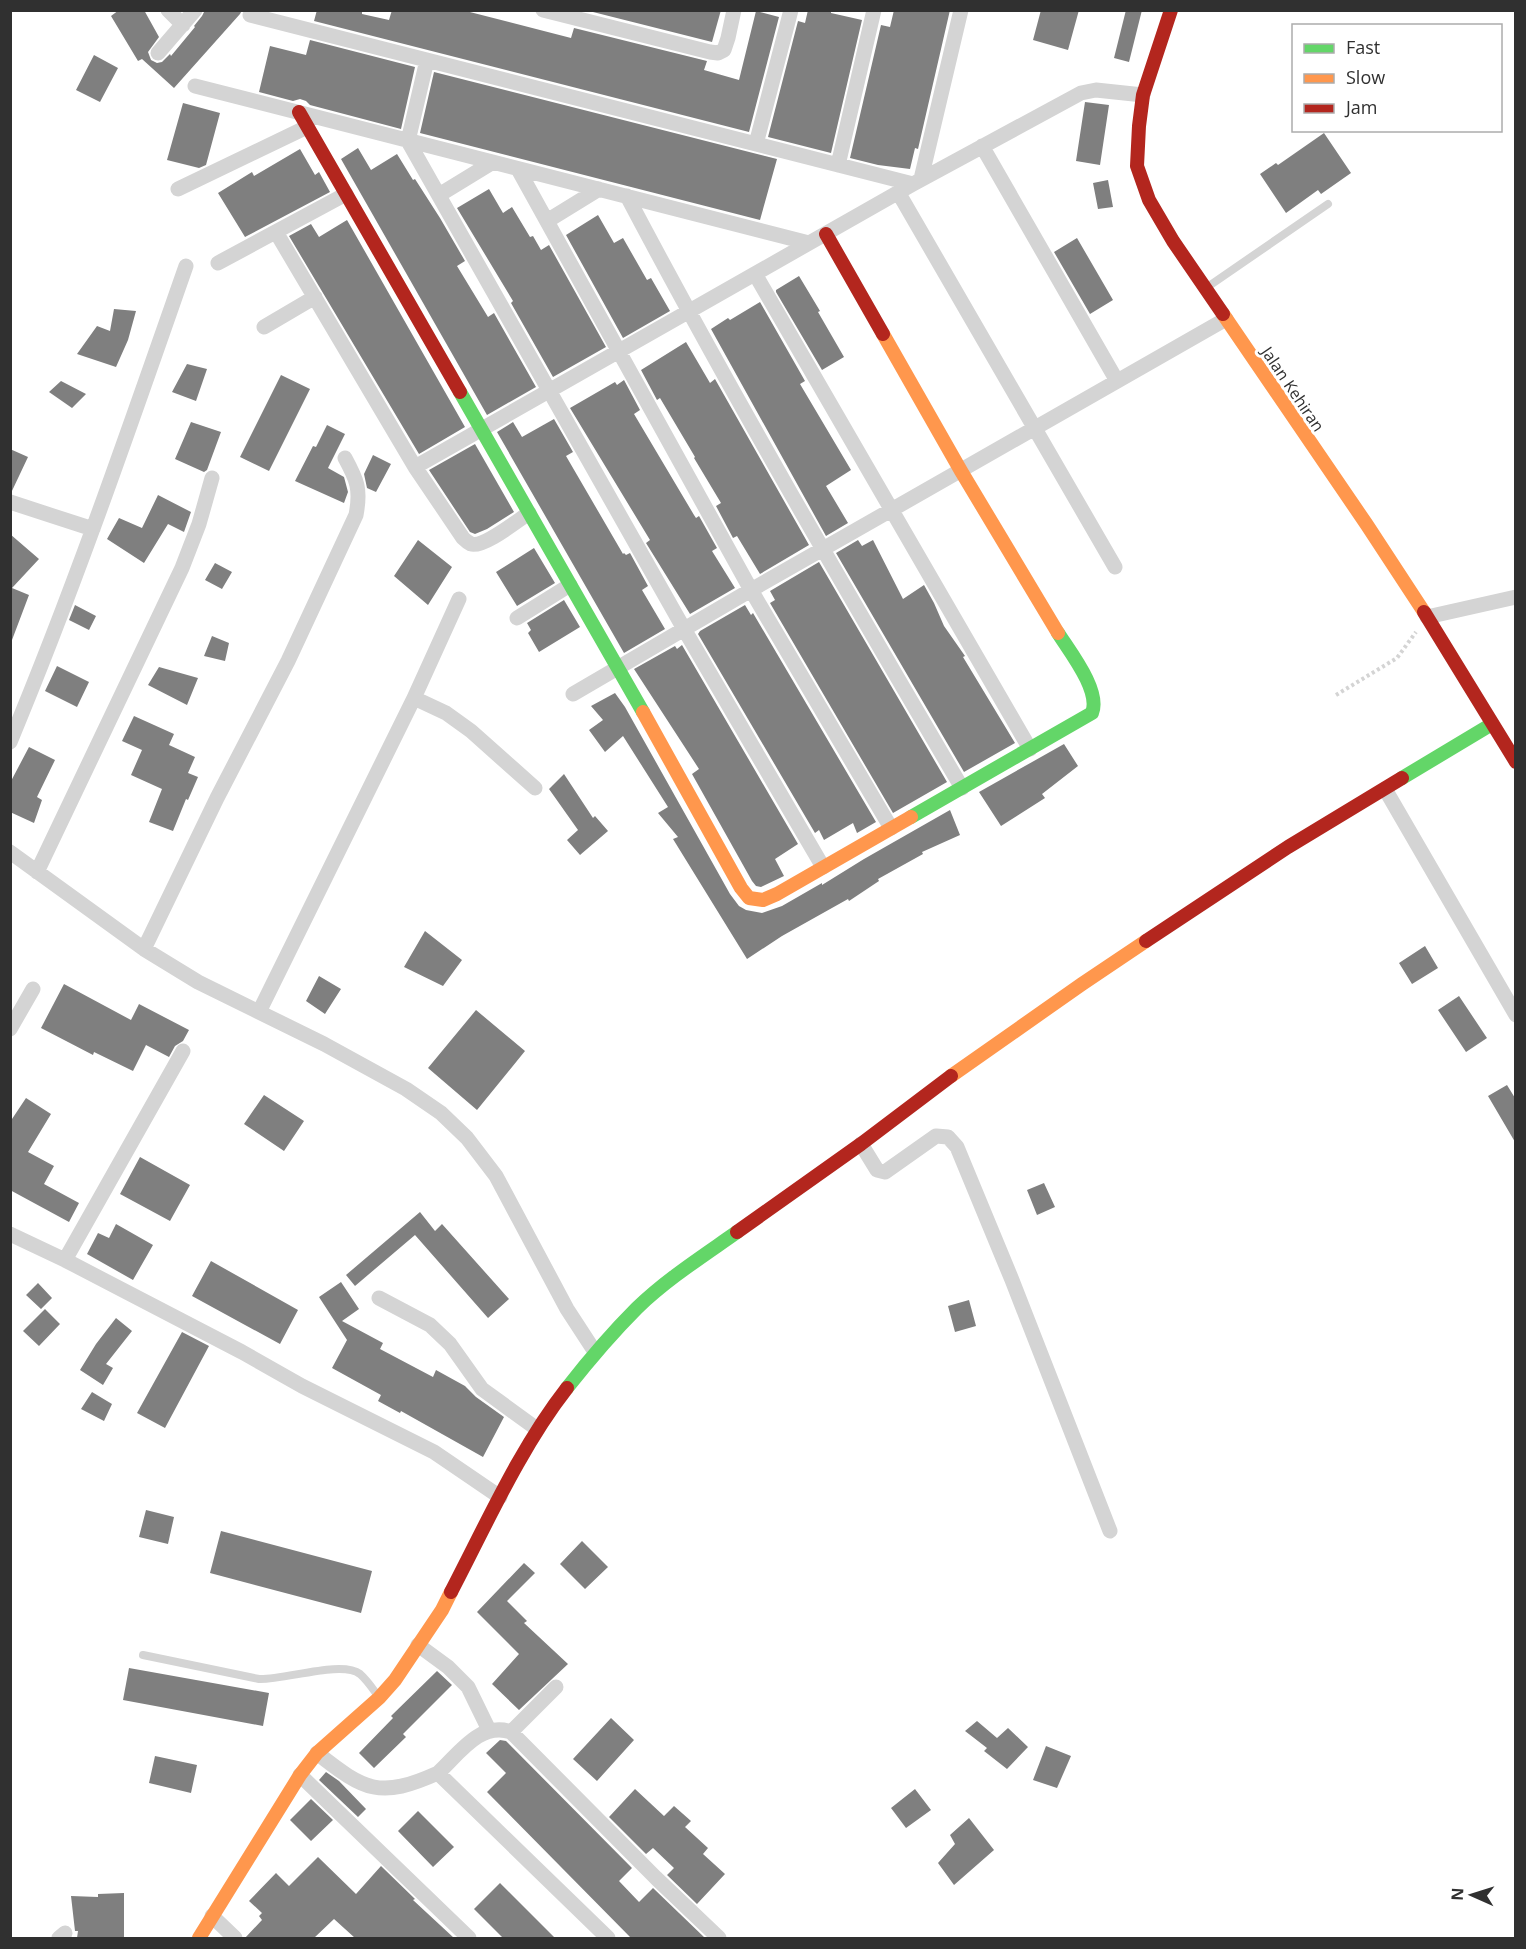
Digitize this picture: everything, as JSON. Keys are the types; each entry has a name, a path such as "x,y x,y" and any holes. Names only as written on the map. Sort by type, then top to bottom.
{"street":[{"path":"168,10 183,25"},
{"path":"158,53 195,10"},
{"path":"543,10 718,53 724,50 734,10"},
{"path":"756,144 791,10"},
{"path":"838,165 874,10"},
{"path":"917,181 961,10"},
{"name":"Jalan Kehiran","path":"1171,10 1143,95 1139,126 1137,166 1149,200 1173,240 1427,617 1515,762"},
{"path":"250,15 838,165 917,181"},
{"path":"427,60 408,141 684,629 823,867"},
{"path":"195,86 809,243"},
{"path":"415,467 917,181 1081,93 1096,90 1143,95"},
{"path":"299,112 618,668 741,888 749,898 763,900 1092,713 1095,706 1095,698 1085,678 961,471 826,234"},
{"path":"178,189 308,127"},
{"path":"982,146 1117,381"},
{"path":"439,195 493,162"},
{"path":"518,169 751,590 891,828"},
{"path":"547,221 599,189"},
{"path":"898,192 1115,567"},
{"path":"219,263 345,194"},
{"path":"627,196 688,312 962,788"},
{"path":"276,232 415,467 463,538 470,544 486,541 529,513"},
{"path":"10,742 37,678 93,529 186,266"},
{"path":"755,274 1030,749"},
{"path":"264,327 315,297"},
{"path":"573,694 1226,319"},
{"path":"144,949 217,798 288,661 356,515 360,498 357,481 345,458"},
{"path":"37,872 182,568 200,524 212,478"},
{"path":"10,502 93,529"},
{"path":"517,618 570,585"},
{"path":"1427,617 1515,597"},
{"path":"259,1012 414,698 459,598"},
{"path":"414,698 446,713 471,731 535,788"},
{"path":"199,1938 300,1775 317,1753 379,1698 395,1680 442,1610 489,1490 527,1422 561,1394 595,1352 638,1307 671,1279 1082,984 1249,872 1492,724"},
{"path":"1385,789 1515,1015"},
{"path":"10,852 76,902 144,949 198,982 324,1044 406,1089 441,1113 467,1138 496,1176 562,1300 595,1352"},
{"path":"10,1029 33,989"},
{"path":"65,1260 183,1051"},
{"path":"861,1144 877,1170 885,1172 936,1136 948,1137 957,1147 1012,1280 1110,1531"},
{"path":"10,1234 65,1260 242,1352 302,1386 434,1452 489,1490"},
{"path":"379,1298 430,1325 450,1344 482,1389 527,1422"},
{"path":"418,1645 448,1667 468,1687 489,1730"},
{"path":"511,1732 556,1687"},
{"path":"317,1753 357,1782 379,1790 417,1783 438,1773 479,1734 489,1730 504,1729 511,1732 719,1938"},
{"path":"438,1773 608,1938"},
{"path":"300,1775 469,1938"},
{"path":"212,1916 235,1938"}],"lane":[{"path":"1205,288 1328,204"},
{"path":"143,1655 259,1679 278,1679 350,1668 360,1674 379,1698"}],"path":[{"path":"1336,694 1397,658 1427,617"}],"building":[{"path":"119,10 144,10 159,37 148,52 151,60 157,63 162,62 170,54 171,56 195,27 205,10 242,10 174,88 142,59 138,61 111,16"},
{"path":"317,10 362,10 362,14 389,20 392,10 462,10 571,38 574,28 707,61 704,70 739,80 756,11 779,17 749,132 314,21"},
{"path":"585,10 721,10 712,42"},
{"path":"808,10 831,10 831,13 862,20 831,153 768,137 798,21 805,23"},
{"path":"894,10 950,10 918,149 915,148 910,169 878,165 850,158 881,25 890,27"},
{"path":"1041,10 1079,10 1068,50 1033,40"},
{"path":"1126,10 1142,10 1129,62 1114,58"},
{"path":"310,40 415,67 401,129 310,105 300,99 293,101 259,92 270,46 306,55"},
{"path":"94,55 118,68 100,102 76,90"},
{"path":"434,72 777,159 760,220 420,133"},
{"path":"1085,102 1109,105 1100,165 1076,161"},
{"path":"183,103 220,113 206,165 199,168 167,160"},
{"path":"1324,133 1351,173 1321,194 1318,190 1286,213 1260,174 1276,163 1278,165"},
{"path":"358,148 371,170 397,154 440,218 465,261 457,266 488,317 494,313 536,387 487,415 341,159"},
{"path":"300,149 315,175 319,172 330,192 245,237 218,193 252,172 254,176"},
{"path":"1108,180 1113,207 1098,209 1093,183"},
{"path":"489,189 503,213 512,207 530,237 533,236 541,250 549,245 606,347 553,377 511,303 513,301 457,208"},
{"path":"598,215 614,243 623,238 647,280 651,278 670,311 623,338 566,235"},
{"path":"347,220 465,427 419,454 289,236 311,224 319,237"},
{"path":"1077,238 1113,300 1090,314 1054,252"},
{"path":"799,276 844,357 822,370 776,292"},
{"path":"760,302 805,381 800,384 851,470 826,486 848,523 826,536 711,329"},
{"path":"114,309 136,311 128,340 116,367 77,354 97,326 110,331"},
{"path":"686,342 710,383 715,379 809,545 760,574 737,536 733,538 716,506 721,503 660,398 657,400 641,370"},
{"path":"187,364 207,369 196,401 172,392"},
{"path":"281,375 310,389 269,471 240,457"},
{"path":"624,380 640,410 634,414 694,515 696,518 699,516 717,548 712,551 735,588 690,614 646,543 650,540 570,408 615,382 617,385"},
{"path":"61,381 86,394 72,408 49,392"},
{"path":"554,419 573,452 566,456 623,554 630,553 648,586 642,590 665,629 624,653 497,432 513,422 522,437"},
{"path":"191,422 221,432 207,470 204,472 175,459"},
{"path":"327,425 345,434 328,468 344,477 348,492 344,503 295,481"},
{"path":"475,444 514,512 475,534 470,532 429,470"},
{"path":"10,449 28,457 11,493 10,493"},
{"path":"373,455 391,464 376,492 367,488 364,474"},
{"path":"158,495 191,512 184,532 168,524 144,563 107,539 119,518 142,528"},
{"path":"10,534 39,559 12,588 29,595 12,640"},
{"path":"418,540 452,567 428,605 394,576"},
{"path":"858,540 862,546 873,540 903,599 924,585 944,626 965,656 963,657 1015,743 964,772 836,553"},
{"path":"534,548 555,583 517,606 496,572"},
{"path":"819,562 947,782 893,813 770,603 775,600 770,591"},
{"path":"215,563 232,572 222,589 205,580"},
{"path":"564,600 580,627 539,652 528,633 531,630 527,623"},
{"path":"75,605 96,616 89,630 69,620"},
{"path":"745,605 751,615 753,613 876,822 857,833 853,823 824,840 819,830 815,833 698,634"},
{"path":"212,636 229,643 225,661 204,656"},
{"path":"682,645 798,844 775,859 784,876 761,887 756,886 752,881 692,774 699,769 634,669 675,646 677,649"},
{"path":"57,666 89,682 77,707 45,691"},
{"path":"159,667 198,678 187,705 148,685"},
{"path":"615,693 730,894 739,906 746,910 762,913 782,906 950,810 960,835 922,852 923,854 878,879 879,881 849,901 848,899 782,936 747,959 673,839 678,837 658,813 668,807 623,736 605,752 589,730 603,720 591,706"},
{"path":"134,716 174,734 169,745 195,757 188,773 198,777 173,831 149,822 162,789 131,775 142,750 122,741"},
{"path":"1064,744 1078,766 1042,794 1045,798 1001,826 979,792"},
{"path":"29,747 55,760 37,797 42,800 34,823 10,812 10,783"},
{"path":"564,774 593,818 595,816 608,831 580,855 567,840 578,830 549,789"},
{"path":"425,931 462,960 443,986 404,967"},
{"path":"1425,946 1438,968 1412,984 1399,963"},
{"path":"319,976 341,989 325,1014 306,1001"},
{"path":"64,984 131,1020 139,1004 189,1030 169,1057 146,1045 133,1071 94,1052 93,1055 41,1028"},
{"path":"1459,996 1487,1038 1466,1052 1438,1010"},
{"path":"476,1010 525,1051 477,1110 428,1068"},
{"path":"1507,1085 1515,1098 1515,1142 1488,1096"},
{"path":"264,1095 304,1121 284,1151 244,1124"},
{"path":"26,1098 51,1114 28,1152 54,1166 44,1184 79,1203 69,1222 10,1190 10,1122"},
{"path":"140,1157 190,1185 170,1221 120,1194"},
{"path":"1044,1183 1055,1207 1037,1215 1027,1190"},
{"path":"420,1212 435,1231 442,1224 509,1299 488,1318 415,1235 355,1286 346,1275"},
{"path":"116,1224 153,1245 133,1280 87,1254 98,1233 109,1238"},
{"path":"211,1261 298,1310 280,1344 192,1296"},
{"path":"341,1282 359,1309 342,1321 383,1343 380,1349 433,1377 436,1370 465,1386 504,1417 483,1457 401,1411 400,1413 378,1401 381,1395 332,1368 347,1340 319,1297"},
{"path":"38,1283 52,1298 41,1309 26,1295"},
{"path":"969,1300 976,1326 955,1332 948,1306"},
{"path":"45,1309 60,1324 39,1346 23,1331"},
{"path":"116,1318 132,1331 106,1364 113,1368 103,1385 80,1370"},
{"path":"182,1332 209,1346 165,1428 137,1413"},
{"path":"92,1392 112,1404 104,1421 81,1409"},
{"path":"146,1510 174,1517 168,1544 139,1537"},
{"path":"221,1531 372,1571 361,1613 210,1573"},
{"path":"582,1541 608,1567 585,1589 560,1564"},
{"path":"524,1563 535,1573 507,1601 527,1621 524,1623 568,1664 519,1710 492,1684 519,1654 477,1612"},
{"path":"129,1668 269,1693 263,1726 123,1700"},
{"path":"437,1671 452,1685 403,1734 406,1737 374,1768 359,1753 393,1718 391,1716"},
{"path":"611,1718 634,1740 597,1781 573,1759"},
{"path":"977,1721 997,1738 1008,1728 1028,1747 1007,1769 984,1751 987,1748 965,1731"},
{"path":"500,1740 506,1741 632,1868 619,1881 639,1902 653,1888 705,1938 631,1938 487,1792 506,1773 486,1753"},
{"path":"1046,1746 1071,1756 1057,1788 1033,1780"},
{"path":"155,1756 197,1765 191,1793 149,1783"},
{"path":"326,1772 339,1781 366,1809 358,1817 319,1780"},
{"path":"635,1789 664,1816 674,1806 691,1821 685,1827 708,1848 703,1854 725,1874 697,1904 667,1875 674,1868 653,1848 646,1854 609,1817"},
{"path":"915,1789 931,1810 906,1828 891,1808"},
{"path":"311,1799 333,1820 311,1841 290,1820"},
{"path":"418,1811 454,1847 433,1867 398,1831"},
{"path":"969,1818 994,1850 954,1885 938,1863 955,1844 950,1835"},
{"path":"318,1857 356,1894 381,1866 454,1938 355,1938 334,1919 314,1938 245,1938 262,1920 259,1916 262,1913 249,1901 276,1873 289,1886"},
{"path":"500,1883 555,1938 503,1938 474,1909"},
{"path":"124,1893 124,1938 77,1938 78,1931 75,1931 71,1896 98,1897 98,1894"}],"traffic: fast":[{"path":"460,392 643,712"},
{"path":"911,817 1092,713 1094,704 1088,683 1058,633"},
{"path":"1402,778 1492,724"},
{"path":"567,1388 637,1308 660,1287 737,1232"}],"traffic: slow":[{"path":"1223,314 1424,612"},
{"path":"883,334 961,471 1058,633"},
{"path":"643,712 741,888 749,898 763,900 777,894 911,817"},
{"path":"951,1076 1146,941"},
{"path":"199,1938 300,1775 317,1753 379,1698 395,1680 442,1610 451,1592"}],"traffic: jam":[{"path":"1171,10 1143,95 1137,166 1149,200 1173,241 1223,314"},
{"path":"299,112 460,392"},
{"path":"826,234 883,334"},
{"path":"1424,612 1516,762"},
{"path":"1146,941 1288,847 1402,778"},
{"path":"737,1232 861,1144 951,1076"},
{"path":"451,1592 519,1461 567,1388"}]}
